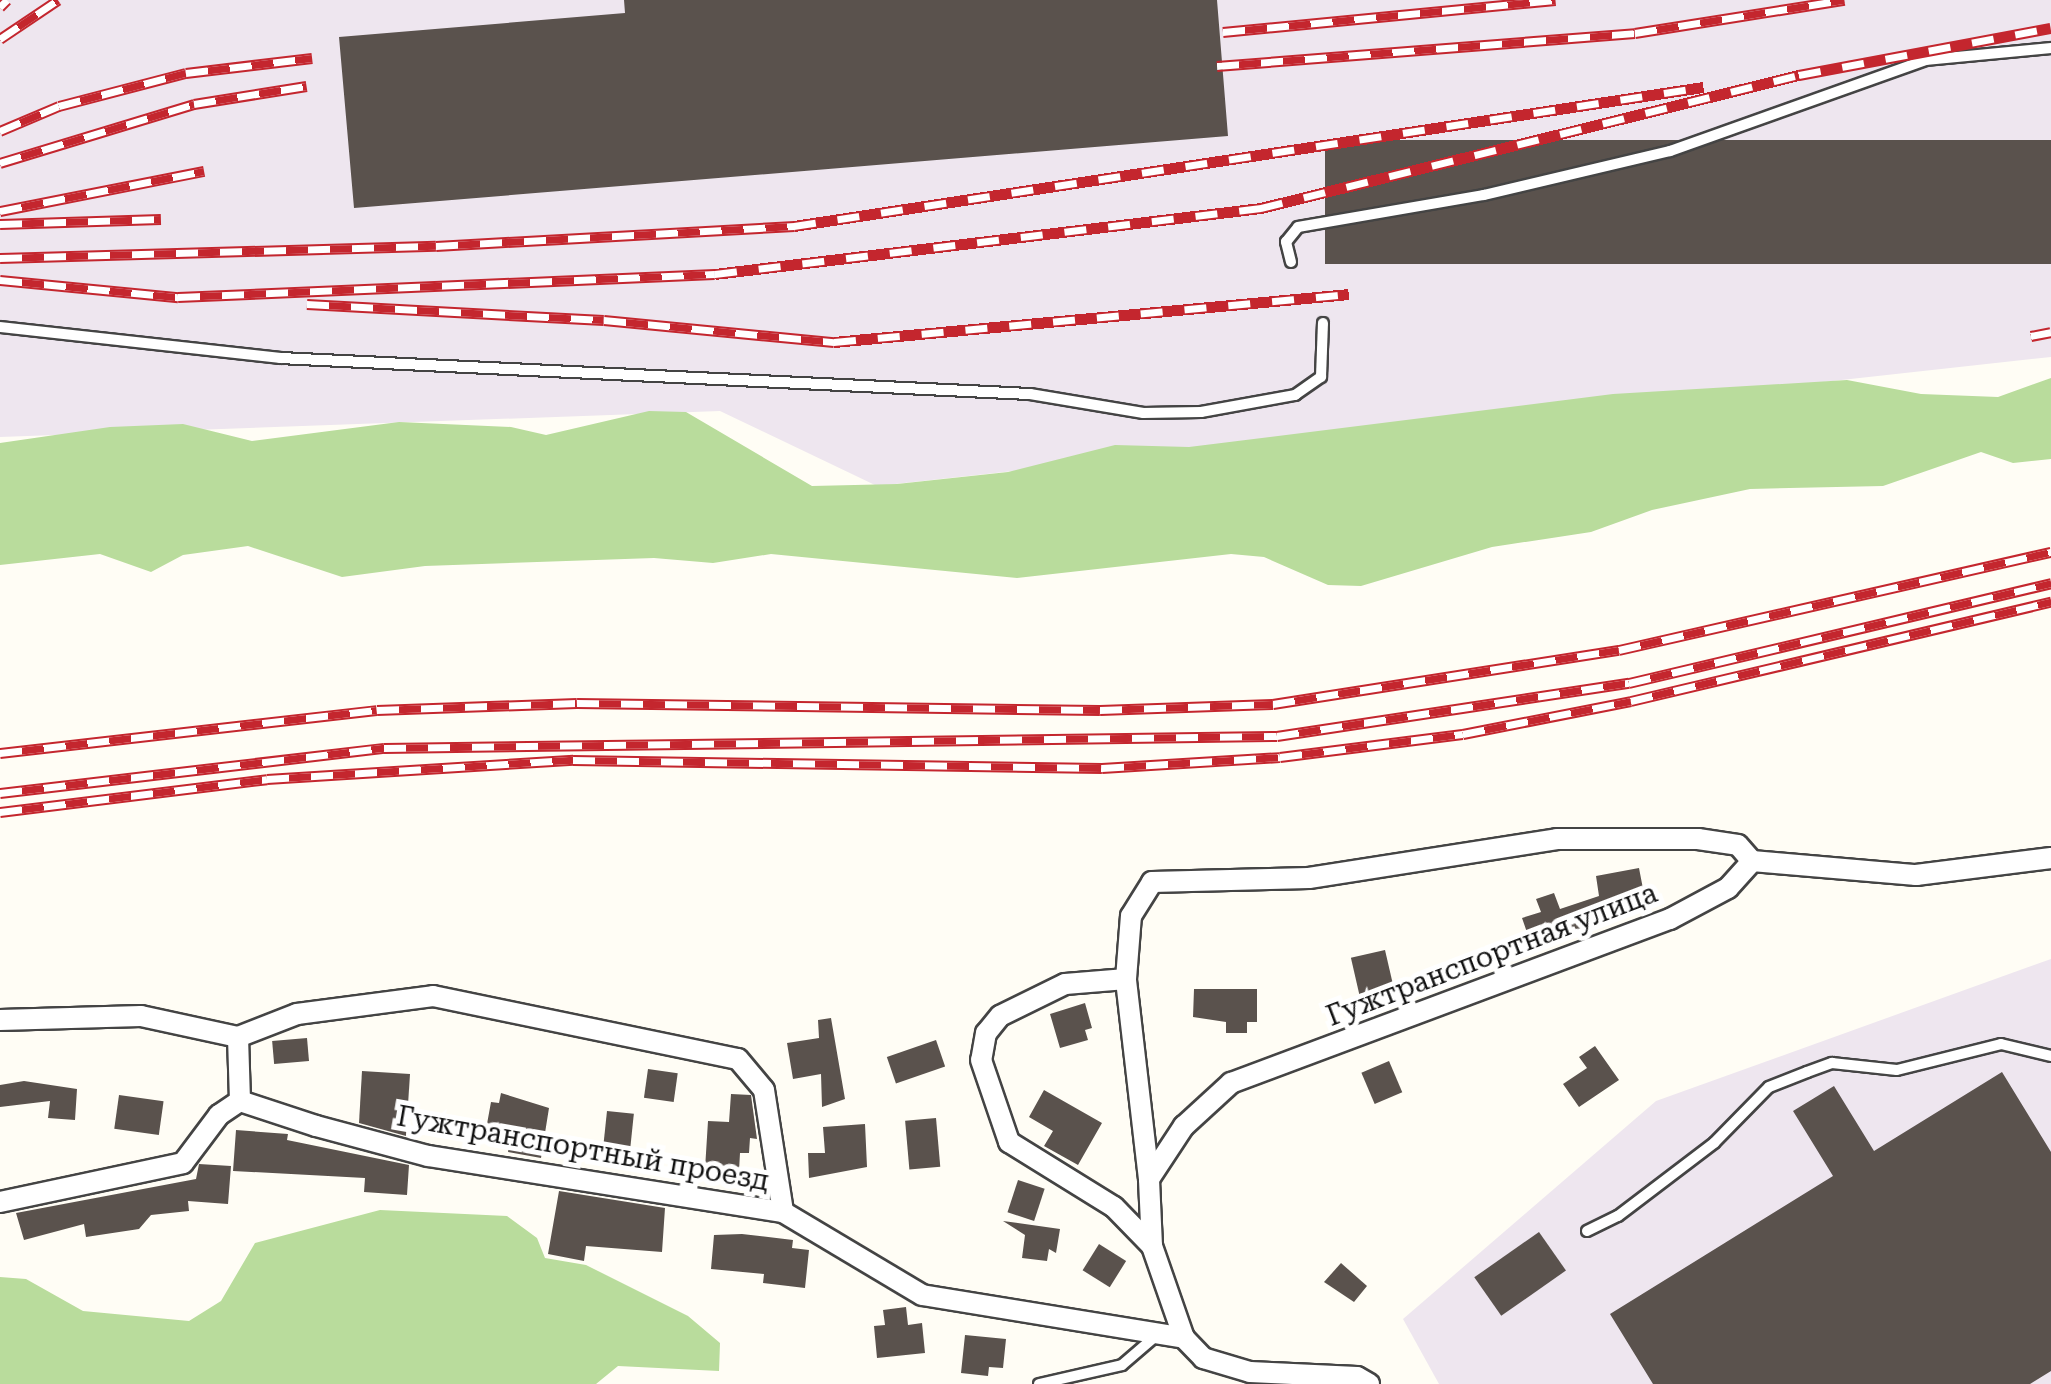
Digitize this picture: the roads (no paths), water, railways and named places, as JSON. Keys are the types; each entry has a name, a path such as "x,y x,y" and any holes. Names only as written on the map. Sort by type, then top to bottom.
{"street":[{"path":"1184,1338 1152,1246 1149,1179 1126,979 1132,916 1152,882 1309,878 1557,839 1698,839 1738,845 1752,862 1916,875 2051,858"},
{"name":"Гужтранспортная улица","path":"1149,1179 1184,1126 1230,1083 1670,919 1728,888 1752,862"},
{"path":"1126,979 1065,984 1020,1002 986,1033 981,1060 1009,1142 1114,1207 1152,1246"},
{"path":"0,1020 140,1016 238,1037 298,1014 433,996 738,1059 764,1090 783,1212"},
{"path":"0,1202 182,1163 218,1115 240,1101 238,1037"},
{"name":"Гужтранспортный проезд","path":"240,1101 428,1156 783,1212 922,1294 1184,1338 1204,1358 1250,1372 1357,1377 1368,1384"}],"lane":[{"path":"1291,262 1286,242 1298,228 1484,195 1670,151 1925,60 2051,48"},
{"path":"0,327 280,358 1030,394 1144,413 1200,412 1295,395 1321,376 1322,323"},
{"path":"1587,1231 1618,1216 1714,1143 1769,1087 1832,1063 1897,1070 2001,1044 2051,1056"},
{"path":"1039,1384 1122,1365 1158,1334"}],"railway":[{"path":"0,7 7,0"},
{"path":"0,39 58,0"},
{"path":"1223,32 1555,0"},
{"path":"1217,66 1635,33 1844,0"},
{"path":"0,280 178,297 715,274 1261,208 1799,75 2051,28"},
{"path":"0,131 59,106 186,73 312,58"},
{"path":"0,163 194,104 307,86"},
{"path":"0,258 436,246 794,226 1703,87"},
{"path":"0,211 204,171"},
{"path":"0,224 161,219"},
{"path":"307,304 604,320 834,342 1349,294"},
{"path":"2031,336 2051,332"},
{"path":"0,753 377,710 577,703 1100,710 1273,704 1619,650 2051,552"},
{"path":"0,793 384,748 1277,736 1629,683 2051,583"},
{"path":"0,812 267,779 573,760 1102,768 1280,757 1463,734 1631,701 2051,602"}]}
